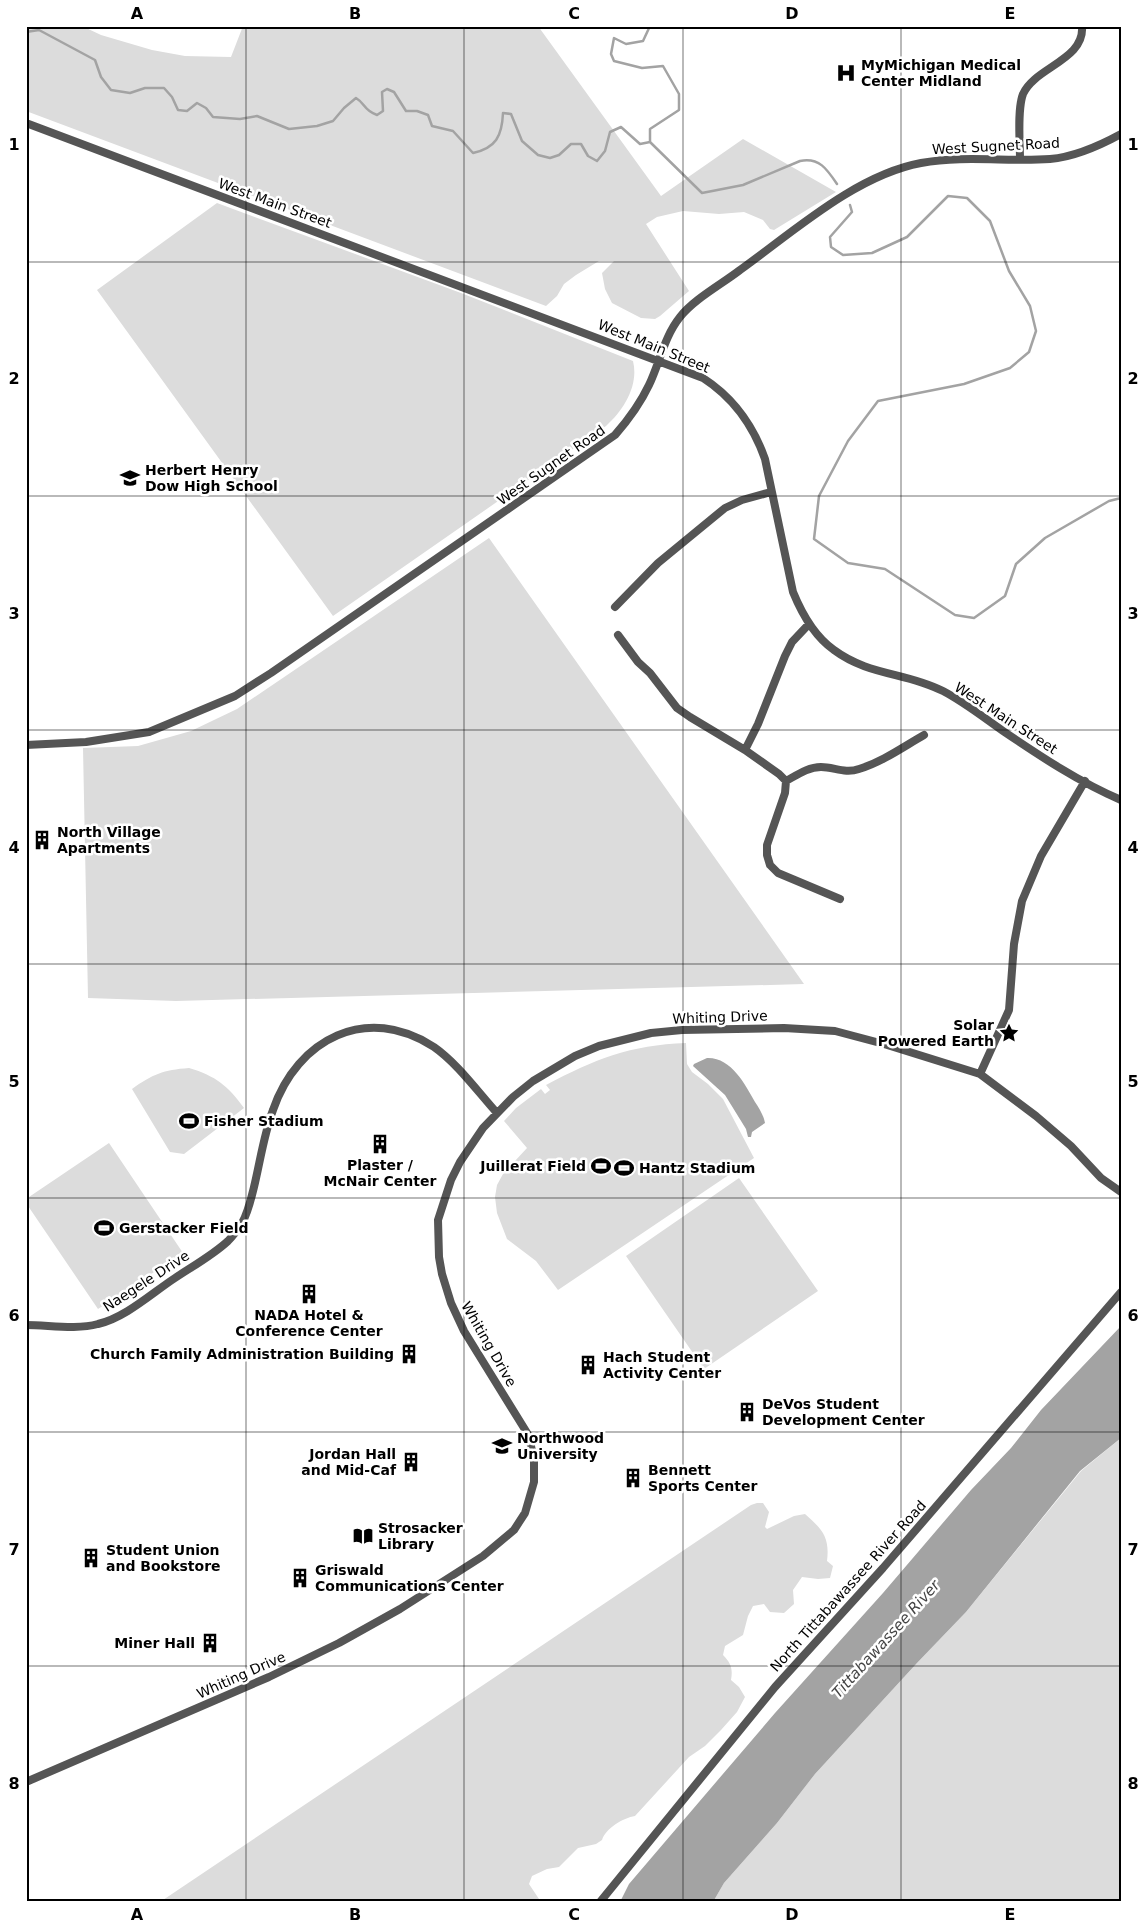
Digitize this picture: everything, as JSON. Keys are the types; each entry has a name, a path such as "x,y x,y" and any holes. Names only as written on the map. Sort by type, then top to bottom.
{"street":[{"path":"1020,159 1021,114 1024,93 1029,84 1075,48 1082,32 1082,26"},
{"name":"West Main Street","path":"26,123 658,359 715,385 736,405 760,444 765,459 793,592 809,624 832,648 849,661 868,669 926,684 943,691 1047,760 1121,800"},
{"name":"West Sugnet Road","path":"26,745 86,742 149,732 183,720 235,696 615,435 634,414 650,384 668,334 681,315 858,187 895,170 922,163 951,159 1051,159 1104,144 1121,134"},
{"path":"615,607 658,563 725,508 742,500 771,492"},
{"path":"745,750 758,724 792,642 809,624"},
{"path":"618,636 677,708 745,750 786,781 785,793 767,845 770,865 778,873 840,899"},
{"path":"786,781 806,770 821,767 841,771 858,770 891,755 924,735"},
{"path":"980,1074 1009,1010 1014,944 1022,901 1045,850 1085,781"},
{"name":"Naegele Drive","path":"26,1325 87,1326 114,1319 228,1240 243,1221 251,1200 272,1112 281,1087 296,1065 312,1050 327,1040 350,1030 364,1027 380,1027 420,1039 435,1048 450,1061 497,1113"},
{"name":"Whiting Drive","path":"26,1782 269,1677 339,1643 400,1608 483,1556 514,1530 525,1513 534,1482 534,1461 529,1436 464,1331 451,1303 442,1274 438,1220 451,1180 471,1144 497,1113 533,1081 575,1056 625,1038 682,1030 784,1028 835,1031 980,1074 1036,1116 1071,1146 1101,1178 1121,1192"},
{"name":"North Tittabawassee River Road","path":"600,1902 775,1687 883,1568 1121,1292"}],"shaded area":[{"path":"26,26 82,26 101,35 152,50 185,56 231,57 243,26 538,26 661,196 743,139 836,192 774,230 770,229 763,220 744,212 719,214 683,211 657,217 646,224 689,291 655,319 641,318 612,303 605,289 602,273 614,261 599,261 576,275 564,284 557,296 546,306 26,111"},
{"path":"217,203 461,293 633,361 634,379 628,397 613,420 606,426 333,616 97,290"},
{"path":"489,538 804,984 176,1001 88,998 83,748 138,746 191,731 237,709"},
{"name":"Hantz Stadium","path":"686,1043 687,1064 692,1072 723,1099 754,1158 558,1290 536,1261 507,1239 497,1213 495,1197 497,1185 503,1174 527,1148 504,1121 516,1108 541,1089 545,1094 550,1090 546,1085 597,1061 630,1050"},
{"name":"Fisher Stadium","path":"189,1068 214,1078 221,1083 244,1108 184,1154 170,1152 132,1089 159,1074"},
{"name":"Gerstacker Field","path":"109,1143 183,1253 98,1309 26,1203 26,1199"},
{"path":"739,1178 818,1291 704,1369 626,1256"},
{"path":"1121,1438 1121,1902 713,1902 724,1883 777,1823 815,1774 966,1612 1081,1471"},
{"path":"763,1503 769,1512 765,1527 767,1529 794,1516 805,1514 816,1524 826,1540 827,1561 833,1566 830,1578 802,1577 793,1590 794,1604 784,1613 770,1612 764,1604 753,1606 743,1635 725,1646 723,1655 731,1666 731,1680 739,1687 745,1697 737,1712 705,1746 689,1757 635,1816 616,1824 596,1844 578,1848 559,1867 547,1869 532,1876 529,1884 541,1902 160,1902 751,1505"}],"water":[{"path":"707,1058 716,1059 730,1067 742,1080 760,1109 765,1123 752,1132 751,1137 748,1137 746,1129 725,1095 693,1066"},
{"name":"Tittabawassee River","path":"1121,1326 1121,1438 1080,1471 966,1612 815,1774 777,1823 724,1883 713,1902 620,1902 629,1884 775,1713 883,1593 971,1490 1011,1448 1041,1410"}],"waterway":[{"path":"650,26 643,41 626,44 614,38 611,54 614,61 642,68 663,66 679,94 679,110 650,129 650,142 702,193 743,185 800,161 807,160 822,165 837,184"},
{"path":"26,32 39,30 95,60 101,77 111,90 130,93 145,88 164,88 172,97 178,110 187,111 197,103 206,108 213,117 240,119 257,116 289,129 317,126 333,121 356,98 369,111 377,115 383,111 382,92 387,89 394,92 406,111 417,111 428,115 432,126 453,131 473,153 487,148 496,140 501,128 503,113 511,114 522,141 538,155 550,158 559,155 571,144 581,144 588,156 597,161 605,151 610,132 621,127 640,144 650,142"},
{"path":"850,205 852,212 830,237 831,247 843,255 872,253 907,237 948,196 967,198 990,221 1009,271 1030,306 1036,331 1029,352 1010,368 964,384 878,401 848,441 819,496 814,539 848,563 885,569 955,615 974,618 1005,596 1016,564 1045,538 1109,501 1121,498"}],"place":[{"name":"MyMichigan Medical Center Midland","path":"846,73"},
{"name":"Herbert Henry Dow High School","path":"130,478"},
{"name":"North Village Apartments","path":"42,840"},
{"name":"Solar Powered Earth","path":"1009,1033"},
{"name":"Fisher Stadium","path":"189,1121"},
{"name":"Plaster / McNair Center","path":"380,1144"},
{"name":"Juillerat Field","path":"601,1166"},
{"name":"Hantz Stadium","path":"624,1168"},
{"name":"Gerstacker Field","path":"104,1228"},
{"name":"NADA Hotel & Conference Center","path":"309,1294"},
{"name":"Church Family Administration Building","path":"409,1354"},
{"name":"Hach Student Activity Center","path":"588,1365"},
{"name":"DeVos Student Development Center","path":"747,1412"},
{"name":"Northwood University","path":"502,1446"},
{"name":"Jordan Hall and Mid-Caf","path":"411,1462"},
{"name":"Bennett Sports Center","path":"633,1478"},
{"name":"Strosacker Library","path":"363,1536"},
{"name":"Student Union and Bookstore","path":"91,1558"},
{"name":"Griswald Communications Center","path":"300,1578"},
{"name":"Miner Hall","path":"210,1643"}]}
